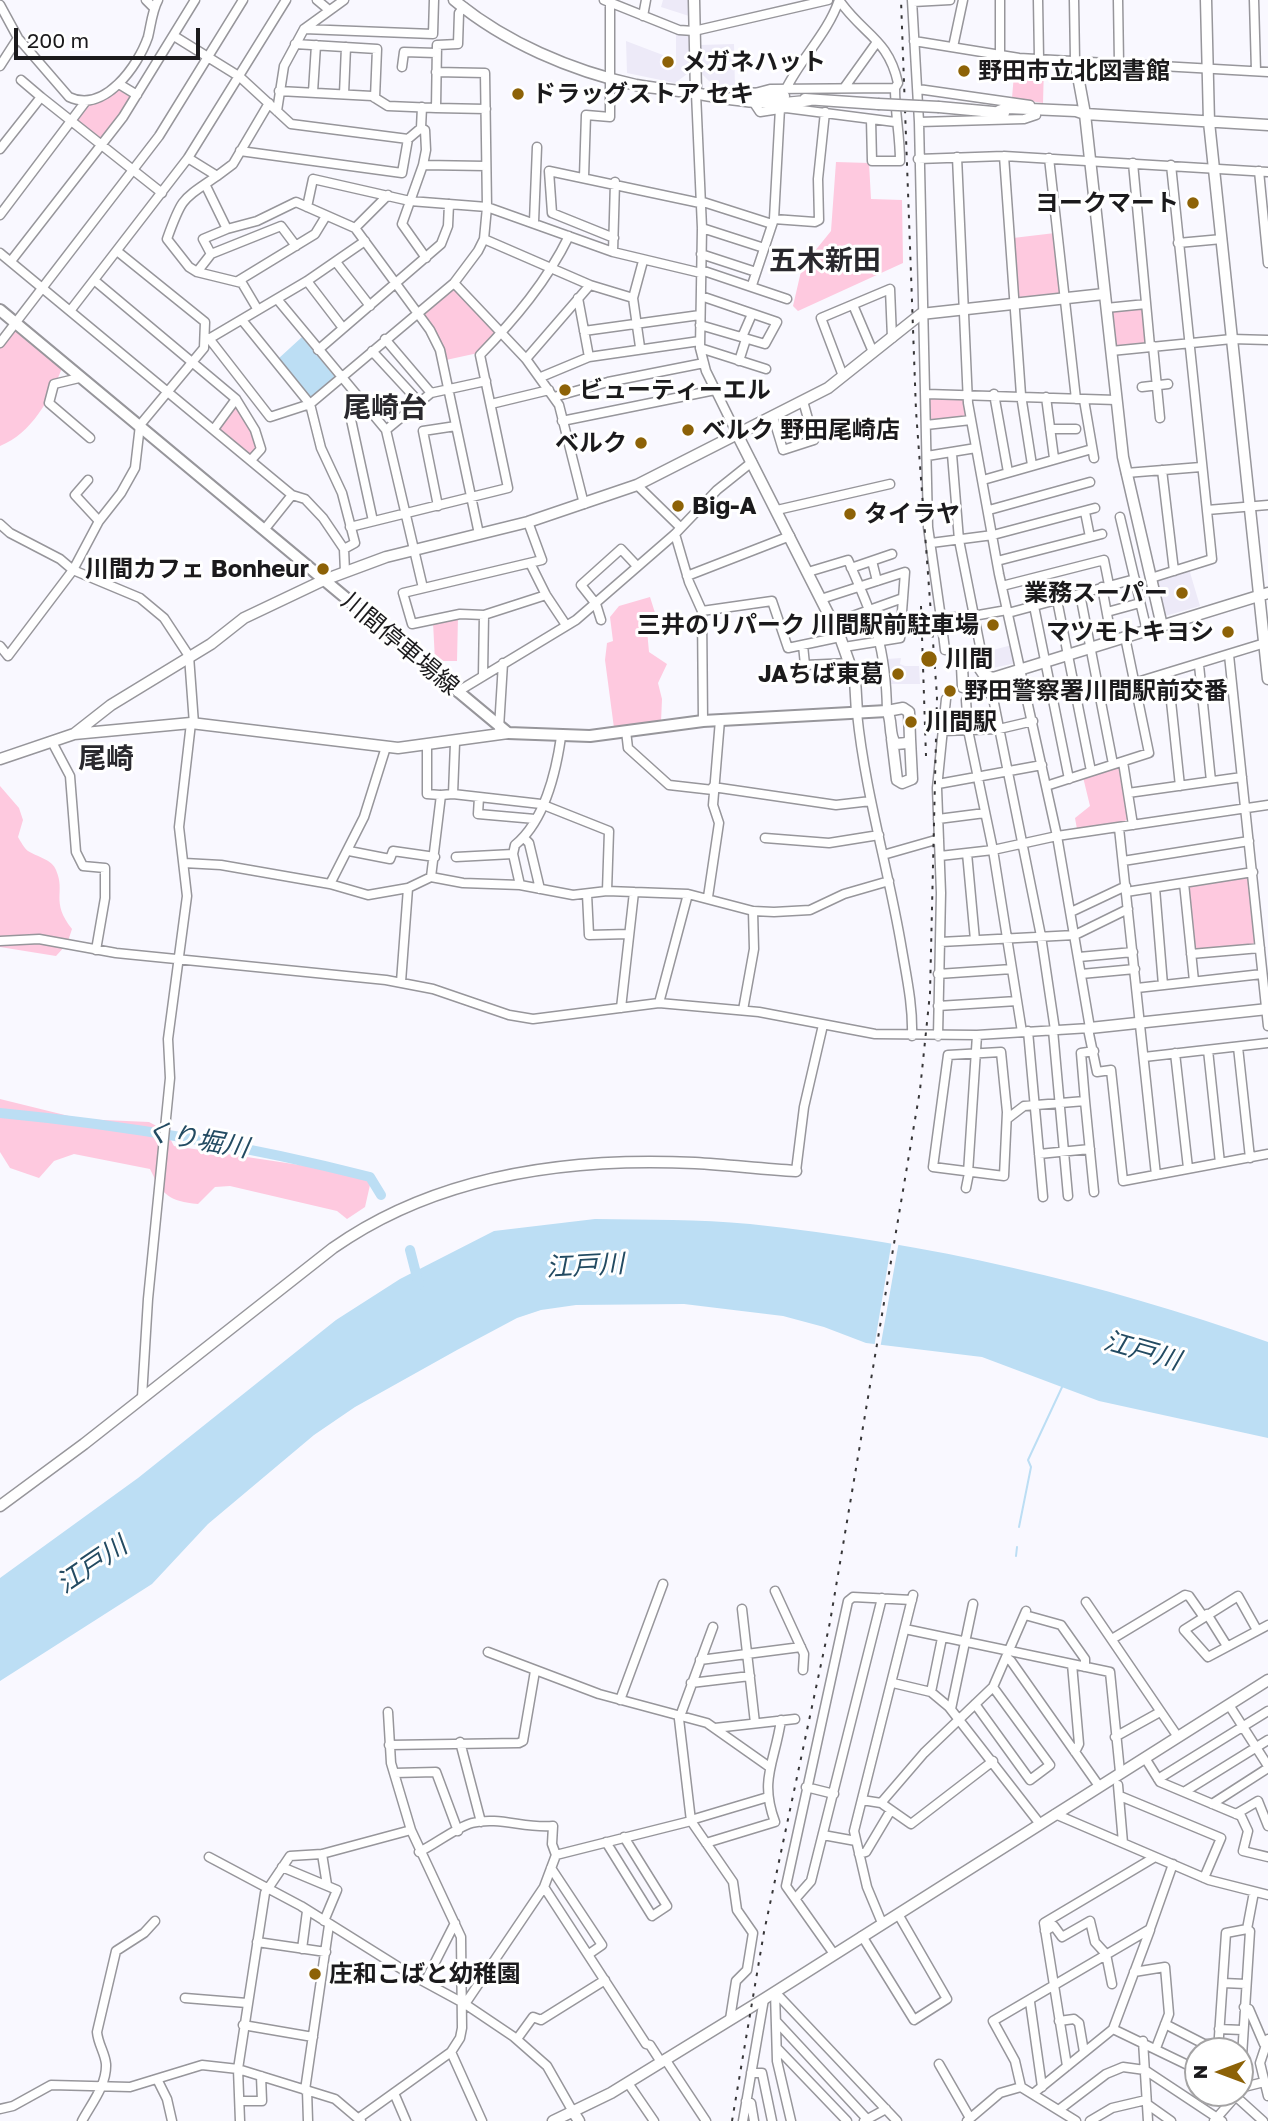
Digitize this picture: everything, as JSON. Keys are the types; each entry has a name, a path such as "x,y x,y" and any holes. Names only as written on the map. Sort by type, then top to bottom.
{"main road":[{"name":"川間停車場線","path":"0,310 504,731"},
{"path":"504,731 561,737 703,721 891,713"}],"street":[{"path":"9,0 1,6 18,38 69,97 78,101 86,100 119,84 129,74 147,39 156,4 146,0"},
{"path":"10,261 137,95 195,0"},
{"path":"0,343 135,170 243,0"},
{"path":"71,311 188,158 286,0"},
{"path":"317,0 329,10"},
{"path":"277,111 284,66 304,29 344,0"},
{"path":"304,29 433,34 434,0"},
{"path":"643,16 646,0"},
{"path":"694,0 702,228 700,345 715,390 833,623 855,679 857,713 871,801 889,881 911,1006 912,1035"},
{"path":"584,177 586,115 610,117 607,1 679,30 694,31 828,0"},
{"path":"786,89 796,68 829,22 839,0 888,52 894,64 898,83 895,88 895,122"},
{"path":"946,650 931,543 927,394 921,314 918,89 915,84 912,1 950,0"},
{"path":"953,47 963,0"},
{"path":"1000,0 1000,54"},
{"path":"1038,0 1039,58"},
{"path":"1074,0 1075,60 1085,114 1126,473 1162,626"},
{"path":"1118,0 1119,63"},
{"path":"1206,0 1209,122 1250,507 1263,594 1268,679"},
{"path":"1254,0 1256,71"},
{"path":"458,3 536,50 610,79 696,93 1036,112 1076,117 1085,114 1268,125"},
{"path":"436,108 437,45 458,44 458,3"},
{"path":"174,36 240,77 291,124 408,139"},
{"path":"0,66 18,38"},
{"path":"914,41 1039,58 1268,72"},
{"path":"845,88 877,42"},
{"path":"295,44 377,49 375,98"},
{"path":"313,93 316,45"},
{"path":"344,94 346,47"},
{"path":"402,66 404,52 436,53"},
{"path":"207,340 270,417 310,404 454,283 484,239 485,73 436,72"},
{"path":"21,80 162,193"},
{"path":"119,84 137,95"},
{"path":"753,97 770,89 895,88"},
{"path":"918,89 1029,105 1036,112"},
{"path":"279,91 375,98 388,106 486,109"},
{"path":"0,149 41,97"},
{"path":"753,97 761,112 780,108 825,112 895,122 899,126 901,161 872,161 871,119"},
{"path":"0,215 86,100"},
{"path":"258,310 238,281 197,272 189,267 167,239 179,207 187,195 233,164 269,103"},
{"path":"240,151 402,173 408,139 421,128 422,107"},
{"path":"752,285 773,221 780,108"},
{"path":"614,237 552,213 549,171 615,183 773,221 815,222 819,219 817,179 825,112"},
{"path":"919,122 1024,119 1036,112"},
{"path":"421,128 425,130 426,150 402,224 426,258"},
{"path":"534,222 537,147"},
{"path":"918,159 1004,156 1264,171 1268,264"},
{"path":"1004,156 1021,395 1032,465"},
{"path":"957,157 966,393 1007,611 1057,836 1097,1072 1111,1070 1123,1181 1268,1154"},
{"path":"188,158 217,176"},
{"path":"983,480 1054,458 1093,453 1080,400 1064,298 1049,158"},
{"path":"1133,163 1160,418"},
{"path":"423,165 486,166"},
{"path":"1151,578 1212,559 1171,165"},
{"path":"307,206 313,179 410,201 486,207 613,252 643,261 701,271 752,285 787,299"},
{"path":"613,252 615,183"},
{"path":"205,184 227,229"},
{"path":"355,228 388,195"},
{"path":"211,254 203,239 257,221 296,202 355,228 418,313 440,350 479,534"},
{"path":"318,350 397,285 441,244 448,226 449,204"},
{"path":"238,281 315,234 326,216"},
{"path":"197,272 211,254 281,226 296,246"},
{"path":"702,228 764,248"},
{"path":"350,527 508,488 480,355 554,268 569,236"},
{"path":"484,239 590,285 633,298"},
{"path":"1178,243 1222,239"},
{"path":"207,340 307,281 365,241"},
{"path":"0,646 8,656 73,570 99,521 121,493 135,468 140,425 204,348 207,340 205,322 117,251"},
{"path":"0,253 292,495 305,499 344,549 345,572"},
{"path":"701,254 756,272"},
{"path":"640,347 633,298 643,261"},
{"path":"336,262 370,306"},
{"path":"93,280 236,399 256,430 261,449 251,460"},
{"path":"307,281 343,328"},
{"path":"454,283 526,359 552,394 562,421 584,505"},
{"path":"526,359 590,285"},
{"path":"843,376 821,318 890,289 892,338"},
{"path":"74,734 111,705 211,644 244,618 345,572 414,550 528,522 637,485 803,401 843,376 921,314 1104,294"},
{"path":"700,325 765,344 777,322 701,296"},
{"path":"578,298 589,357"},
{"path":"277,299 386,430 423,588"},
{"path":"1106,308 1146,303"},
{"path":"853,305 873,352"},
{"path":"739,361 752,314"},
{"path":"584,331 701,315"},
{"path":"242,320 310,404 321,447 342,493 355,543 344,549"},
{"path":"385,339 431,393"},
{"path":"1111,351 1232,339 1268,340"},
{"path":"541,377 589,357 640,347 700,345 766,369"},
{"path":"372,351 420,403"},
{"path":"491,404 704,363"},
{"path":"79,377 54,384 49,403 90,438"},
{"path":"386,430 431,393 486,381"},
{"path":"1142,387 1168,384"},
{"path":"562,421 715,390"},
{"path":"927,394 966,393 1116,400"},
{"path":"995,394 1008,472"},
{"path":"1046,397 1054,458"},
{"path":"214,429 236,399"},
{"path":"773,417 783,450 814,440 803,401"},
{"path":"365,406 350,415 373,521"},
{"path":"926,425 971,420"},
{"path":"438,506 423,432 456,426"},
{"path":"1050,429 1076,429"},
{"path":"927,457 976,448"},
{"path":"952,454 959,540 980,646 979,666"},
{"path":"457,692 596,604 752,462"},
{"path":"1126,473 1201,467"},
{"path":"1162,470 1174,571"},
{"path":"88,480 75,495 99,521"},
{"path":"989,510 1090,482"},
{"path":"777,510 890,484"},
{"path":"637,485 677,530 687,576 702,611 703,721"},
{"path":"264,530 292,495"},
{"path":"1207,510 1268,505"},
{"path":"931,543 993,535 1095,508"},
{"path":"1085,512 1090,537"},
{"path":"1120,517 1147,631"},
{"path":"528,522 542,560 403,593 412,624 460,614 484,615 546,595"},
{"path":"0,524 10,533 60,559 73,570 140,598 163,618 189,656 192,723 179,827 187,895 168,1039 170,1078 162,1143 142,1397"},
{"path":"998,561 1102,534"},
{"path":"687,576 790,536"},
{"path":"601,620 596,604 581,585 621,549 637,566"},
{"path":"851,568 892,554"},
{"path":"808,572 848,559 881,642 886,666 897,780 902,783 912,779 909,712 905,709 891,713"},
{"path":"1002,586 1104,560 1107,612 1112,641"},
{"path":"872,561 877,581"},
{"path":"530,563 546,595 566,625"},
{"path":"702,611 772,601 788,648 842,642 881,642 900,638 905,572 821,599"},
{"path":"941,618 973,616 1034,606 1135,579"},
{"path":"1080,594 1113,764"},
{"path":"993,678 984,686 972,690 963,687 964,663 971,662 979,666 986,677 993,678 1263,594"},
{"path":"833,623 903,598"},
{"path":"1057,600 1091,771"},
{"path":"1107,612 1140,603"},
{"path":"1034,606 1069,779"},
{"path":"483,675 484,615"},
{"path":"1046,786 1149,753 1125,638"},
{"path":"1134,683 1266,643"},
{"path":"803,645 805,665 850,663"},
{"path":"1229,655 1268,1026"},
{"path":"0,759 74,734 192,723 386,747 455,743 504,731 503,663"},
{"path":"1199,665 1211,781"},
{"path":"1168,673 1180,786"},
{"path":"984,686 993,698 1041,936 1054,1030 1068,1196"},
{"path":"937,1035 940,942 938,784 946,699"},
{"path":"967,700 968,730 993,850 1017,1001 1025,1031 1043,1197"},
{"path":"708,897 719,823 713,806 713,788 720,720"},
{"path":"944,731 999,729 1033,721"},
{"path":"626,731 628,748 669,785 713,788 836,805 871,801"},
{"path":"520,885 513,854 515,845 524,838 535,819 553,778 561,737"},
{"path":"892,739 896,744 910,740"},
{"path":"52,742 69,776 76,852 83,866 105,868 105,898 96,950"},
{"path":"453,794 455,743"},
{"path":"427,746 427,794 453,794 541,804 609,831 607,891"},
{"path":"330,884 364,817 386,747"},
{"path":"1124,762 1133,825"},
{"path":"938,784 1042,765"},
{"path":"1128,793 1242,777"},
{"path":"431,877 440,795"},
{"path":"479,797 478,814 535,819"},
{"path":"940,856 993,850 1057,836 1268,805"},
{"path":"939,819 985,813"},
{"path":"1119,828 1156,1175"},
{"path":"765,838 829,843 879,835"},
{"path":"524,838 529,843 540,889"},
{"path":"883,855 939,839"},
{"path":"1123,861 1249,841"},
{"path":"349,851 390,859 393,851 435,857"},
{"path":"967,853 975,940"},
{"path":"456,857 513,854"},
{"path":"184,863 221,865 330,884 368,895 408,888 431,877 463,883 520,885 587,894 607,891 688,894 708,897 752,911 810,909 844,894 889,881"},
{"path":"1071,912 1126,889 1155,888 1253,872"},
{"path":"1184,883 1194,981"},
{"path":"401,982 408,888"},
{"path":"1155,888 1163,985"},
{"path":"621,1008 634,892"},
{"path":"587,894 589,935 629,934"},
{"path":"659,1003 688,894"},
{"path":"940,942 1075,935 1128,909"},
{"path":"743,1010 754,949 752,911"},
{"path":"0,941 39,939 96,950 401,982 525,1018 562,1018 659,1003 743,1010 855,1032 978,1035 1089,1029 1267,1009"},
{"path":"1191,954 1260,948"},
{"path":"1079,957 1133,952"},
{"path":"1082,974 1135,969"},
{"path":"938,974 1012,970"},
{"path":"1137,988 1262,974"},
{"path":"938,1006 1017,1001"},
{"path":"0,1506 344,1240 387,1215 445,1191 584,1163 695,1163 796,1171 804,1107 824,1025"},
{"path":"966,1188 978,1035"},
{"path":"1144,1057 1268,1043"},
{"path":"1238,1046 1250,1158"},
{"path":"1208,1050 1220,1163"},
{"path":"1094,1051 1081,1053 1094,1192"},
{"path":"1002,1052 1007,1119 1004,1176 933,1167 948,1055 976,1054 1002,1052"},
{"path":"1175,1053 1188,1168"},
{"path":"1007,1119 1024,1106 1085,1101"},
{"path":"1039,1154 1090,1149"},
{"path":"620,1700 663,1584"},
{"path":"775,1591 804,1654 803,1670"},
{"path":"1112,1639 1182,1596 1189,1596 1227,1646"},
{"path":"1257,1630 1238,1596 1184,1630 1208,1657 1268,1625"},
{"path":"834,1954 786,1886 848,1601 853,1597 913,1598 854,1831 867,1887 883,1923"},
{"path":"796,1898 811,1881 881,1598"},
{"path":"1086,1602 1178,1737"},
{"path":"951,1709 973,1604"},
{"path":"742,1609 755,1723"},
{"path":"881,1803 959,1718 993,1687 1026,1613 1061,1625 1085,1659 1085,1667"},
{"path":"713,1627 680,1715 691,1820 733,1882 737,1910 753,1933 747,1970 736,1981 730,2019"},
{"path":"905,1629 1008,1655 1072,1664 1111,1674 1120,1772"},
{"path":"931,1692 942,1638"},
{"path":"699,1660 801,1647"},
{"path":"488,1652 620,1700 680,1715 715,1728 768,1766"},
{"path":"1008,1655 1099,1786"},
{"path":"1072,1664 1079,1744 1075,1752"},
{"path":"389,1745 523,1741 535,1671"},
{"path":"691,1684 750,1676"},
{"path":"553,2121 628,2083 1268,1680"},
{"path":"893,1683 931,1692 951,1709 1040,1824"},
{"path":"975,1704 1030,1780 1050,1765 993,1687"},
{"path":"1212,1804 1268,1767 1229,1705"},
{"path":"1158,1779 1268,1711"},
{"path":"0,2109 13,2106 51,2085 100,2089 130,2087 195,2066 238,2069 335,2099 360,2120 451,2052 460,2038 464,2003 461,1937 411,1830 394,1773 389,1745 388,1712"},
{"path":"1115,1737 1160,1712"},
{"path":"715,1728 796,1719"},
{"path":"706,1843 775,1822 768,1797 768,1766 777,1749 781,1720"},
{"path":"1184,1792 1268,1740"},
{"path":"460,1742 481,1822"},
{"path":"1145,1758 1158,1779 1241,1816 1248,1831 1242,1851 1268,1857"},
{"path":"862,1800 881,1803 911,1824 993,1761"},
{"path":"394,1773 436,1772 458,1831"},
{"path":"1118,1785 1123,1843"},
{"path":"806,1787 834,1794"},
{"path":"1120,1796 1221,1838 1204,1878"},
{"path":"556,1856 768,1797"},
{"path":"1236,1814 1258,1801 1268,1826"},
{"path":"859,1854 866,1852 891,1810"},
{"path":"1055,1814 1204,1878 1268,1895"},
{"path":"419,1852 470,1824 481,1822 533,1828 553,1826 552,1844 556,1856 544,1887 464,2003"},
{"path":"240,2121 238,2069 243,2025 267,1888 295,1854 322,1854 411,1830"},
{"path":"823,1835 856,1841"},
{"path":"606,1842 652,1916 667,1906 624,1837"},
{"path":"322,1854 327,1885"},
{"path":"209,1857 464,2003 517,2039 547,2066 579,2121"},
{"path":"1067,2066 1044,1923 1155,1857"},
{"path":"1038,2090 1113,2029 1173,1864"},
{"path":"282,1867 337,1890 327,1923 326,1952 306,2090 308,2121"},
{"path":"551,1868 601,1945 589,1954"},
{"path":"630,1880 645,1871"},
{"path":"544,1887 605,1980 706,2121"},
{"path":"1242,2037 1250,1931 1247,1929 1254,1892"},
{"path":"302,1949 307,1911"},
{"path":"863,1936 914,2020 947,1999 898,1914"},
{"path":"82,2121 100,2089 106,2066 97,2032 116,1951 144,1933 155,1921"},
{"path":"1045,1931 1054,1927 1062,1937 1090,1921 1095,1942 1106,1954 1112,1984"},
{"path":"425,1982 455,1923"},
{"path":"1021,2087 1015,2061 993,2021 1054,1988 1150,1929"},
{"path":"1219,2037 1226,1933 1247,1929"},
{"path":"257,1942 326,1952"},
{"path":"1134,1972 1165,1967 1169,2014 1156,2048"},
{"path":"517,2039 533,2017 541,2020 605,1980"},
{"path":"1223,1983 1246,1984"},
{"path":"775,1992 777,2048 791,2121"},
{"path":"775,1992 897,2121"},
{"path":"185,1998 247,2003"},
{"path":"743,2121 764,1999"},
{"path":"1030,2001 1038,2090"},
{"path":"1244,2007 1249,2009 1266,2042 1260,2063 1268,2095"},
{"path":"1059,2021 1074,2019 1079,2023 1084,2052"},
{"path":"776,2021 866,2120 886,2109"},
{"path":"1165,2024 1190,2037"},
{"path":"243,2025 313,2037"},
{"path":"1113,2029 1184,2063"},
{"path":"1219,2029 1242,2030"},
{"path":"1143,2041 1147,2121"},
{"path":"777,2048 847,2121"},
{"path":"451,2052 482,2121"},
{"path":"939,2064 969,2120 1000,2093 1021,2087 1038,2090 1076,2121"},
{"path":"1060,2109 1106,2074 1123,2067 1145,2070 1218,2120"},
{"path":"751,2073 762,2073 772,2121"},
{"path":"240,2101 262,2101 261,2076"},
{"path":"157,2079 167,2099 172,2121"},
{"path":"1254,2084 1264,2082"},
{"path":"628,2083 654,2121"},
{"path":"394,2093 406,2121"},
{"path":"746,2101 751,2104 754,2121"},
{"path":"1090,2121 1112,2108 1146,2102 1171,2121"},
{"path":"1247,2107 1263,2121"}],"shaded area":[{"path":"663,0 689,0 689,16 661,7"},
{"path":"676,31 689,36 691,71 675,83 627,73 626,41 676,60"},
{"path":"734,44 735,88 714,86 701,73 700,45"},
{"path":"1015,62 1044,66 1043,103 1012,98"},
{"path":"117,89 132,98 102,141 75,120 88,103"},
{"path":"836,162 869,163 871,199 902,200 903,263 798,311 793,306 802,267 831,231"},
{"path":"1055,233 1060,296 1018,299 1013,238"},
{"path":"454,286 498,332 478,353 446,360 433,327 423,313"},
{"path":"1143,306 1147,343 1113,346 1109,310"},
{"path":"14,326 62,368 52,391 31,424 22,433 0,446 0,345"},
{"path":"964,395 968,419 928,423 929,396"},
{"path":"236,403 242,410 259,448 250,458 216,429"},
{"path":"1189,569 1200,606 1165,616 1156,583 1159,579"},
{"path":"650,597 656,616 646,619 649,652 667,664 658,683 662,699 661,722 614,728 605,660 607,643 613,641 610,617 619,606"},
{"path":"458,617 457,661 435,661 433,622"},
{"path":"1012,645 1016,663 988,669 985,652"},
{"path":"901,658 900,664 919,666 920,684 889,684 887,659"},
{"path":"1117,766 1121,769 1129,817 1124,822 1077,829 1075,818 1090,806 1083,777"},
{"path":"0,786 19,808 23,820 18,837 23,845 28,851 51,863 59,878 60,904 72,929 67,944 56,956 0,947"},
{"path":"1246,877 1249,879 1256,940 1253,944 1197,951 1193,948 1189,886"},
{"path":"0,1099 81,1119 149,1122 166,1131 174,1146 366,1175 370,1185 365,1207 347,1219 337,1211 230,1186 215,1187 198,1204 188,1203 168,1196 150,1169 74,1154 54,1161 39,1178 10,1168 0,1152"}],"water":[{"path":"302,337 335,377 310,399 278,359"},
{"name":"江戸川","path":"595,1219 731,1222 882,1242 1077,1283 1205,1320 1268,1342 1268,1438 1099,1401 982,1357 866,1343 824,1327 783,1316 684,1304 576,1305 541,1310 517,1318 457,1350 355,1407 314,1435 208,1524 152,1584 0,1681 0,1578 138,1478 336,1320 400,1279 494,1231"}],"pier":[{"path":"892,1240 899,1241 880,1349 874,1348"}],"waterway":[{"name":"くり堀川","path":"0,1113 140,1130 232,1146 370,1177 381,1195"},
{"name":"くり堀川","path":"410,1250 419,1285"},
{"path":"1019,1527 1031,1467 1028,1460 1063,1385"},
{"path":"1016,1556 1017,1547"}],"railway":[{"path":"732,2121 764,1932 830,1622 920,1090 930,993 937,696 916,411 901,0"},
{"path":"921,606 926,756"}],"place":[{"name":"メガネハット","path":"668,62"},
{"name":"野田市立北図書館","path":"964,71"},
{"name":"ドラッグストア セキ","path":"518,94"},
{"name":"ヨークマート","path":"1193,203"},
{"name":"ビューティーエル","path":"565,390"},
{"name":"ベルク 野田尾崎店","path":"688,430"},
{"name":"ベルク","path":"641,443"},
{"name":"Big-A","path":"678,506"},
{"name":"タイラヤ","path":"850,514"},
{"name":"川間カフェ Bonheur","path":"323,569"},
{"name":"業務スーパー","path":"1182,593"},
{"name":"三井のリパーク 川間駅前駐車場","path":"993,625"},
{"name":"マツモトキヨシ","path":"1228,632"},
{"name":"川間","path":"929,659"},
{"name":"JAちば東葛","path":"898,674"},
{"name":"野田警察署川間駅前交番","path":"950,691"},
{"name":"川間駅","path":"911,722"},
{"name":"庄和こばと幼稚園","path":"315,1974"}],"district":[{"name":"五木新田","path":"825,261"},
{"name":"尾崎台","path":"385,408"},
{"name":"尾崎","path":"106,759"}]}
